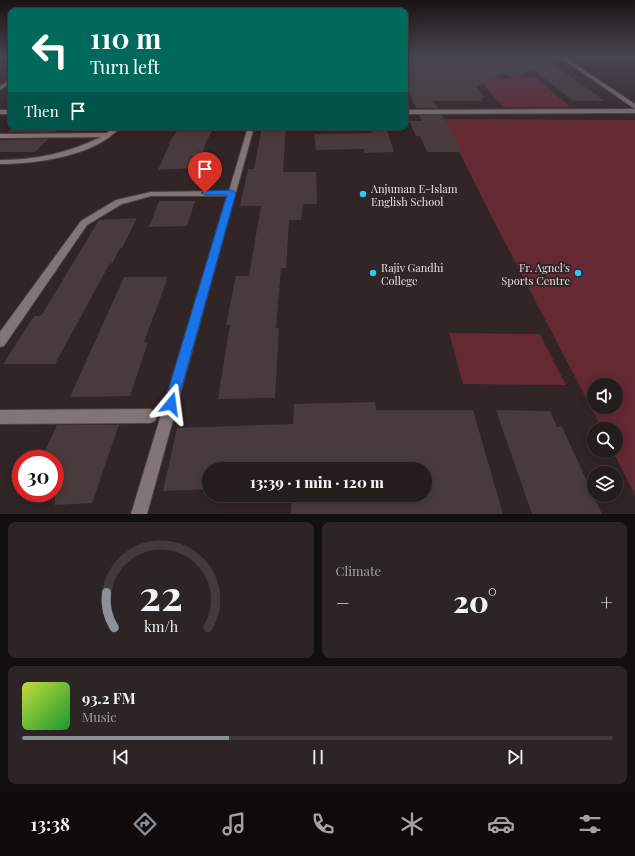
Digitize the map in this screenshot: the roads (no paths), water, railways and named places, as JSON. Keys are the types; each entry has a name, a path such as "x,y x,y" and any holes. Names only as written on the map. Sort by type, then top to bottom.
{"street":[{"path":"598,81 635,107"},
{"path":"408,112 635,111"},
{"path":"0,162 21,162 56,156 84,148 109,135 113,130"},
{"path":"139,514 250,130"},
{"path":"0,136 109,135"},
{"path":"0,342 84,223 120,202 151,194 232,193"},
{"path":"0,417 150,416"}],"place":[{"name":"Anjuman E-Islam English School","path":"363,194"},
{"name":"Rajiv Gandhi College","path":"373,273"},
{"name":"Fr. Agnel's Sports Centre","path":"578,273"}]}
